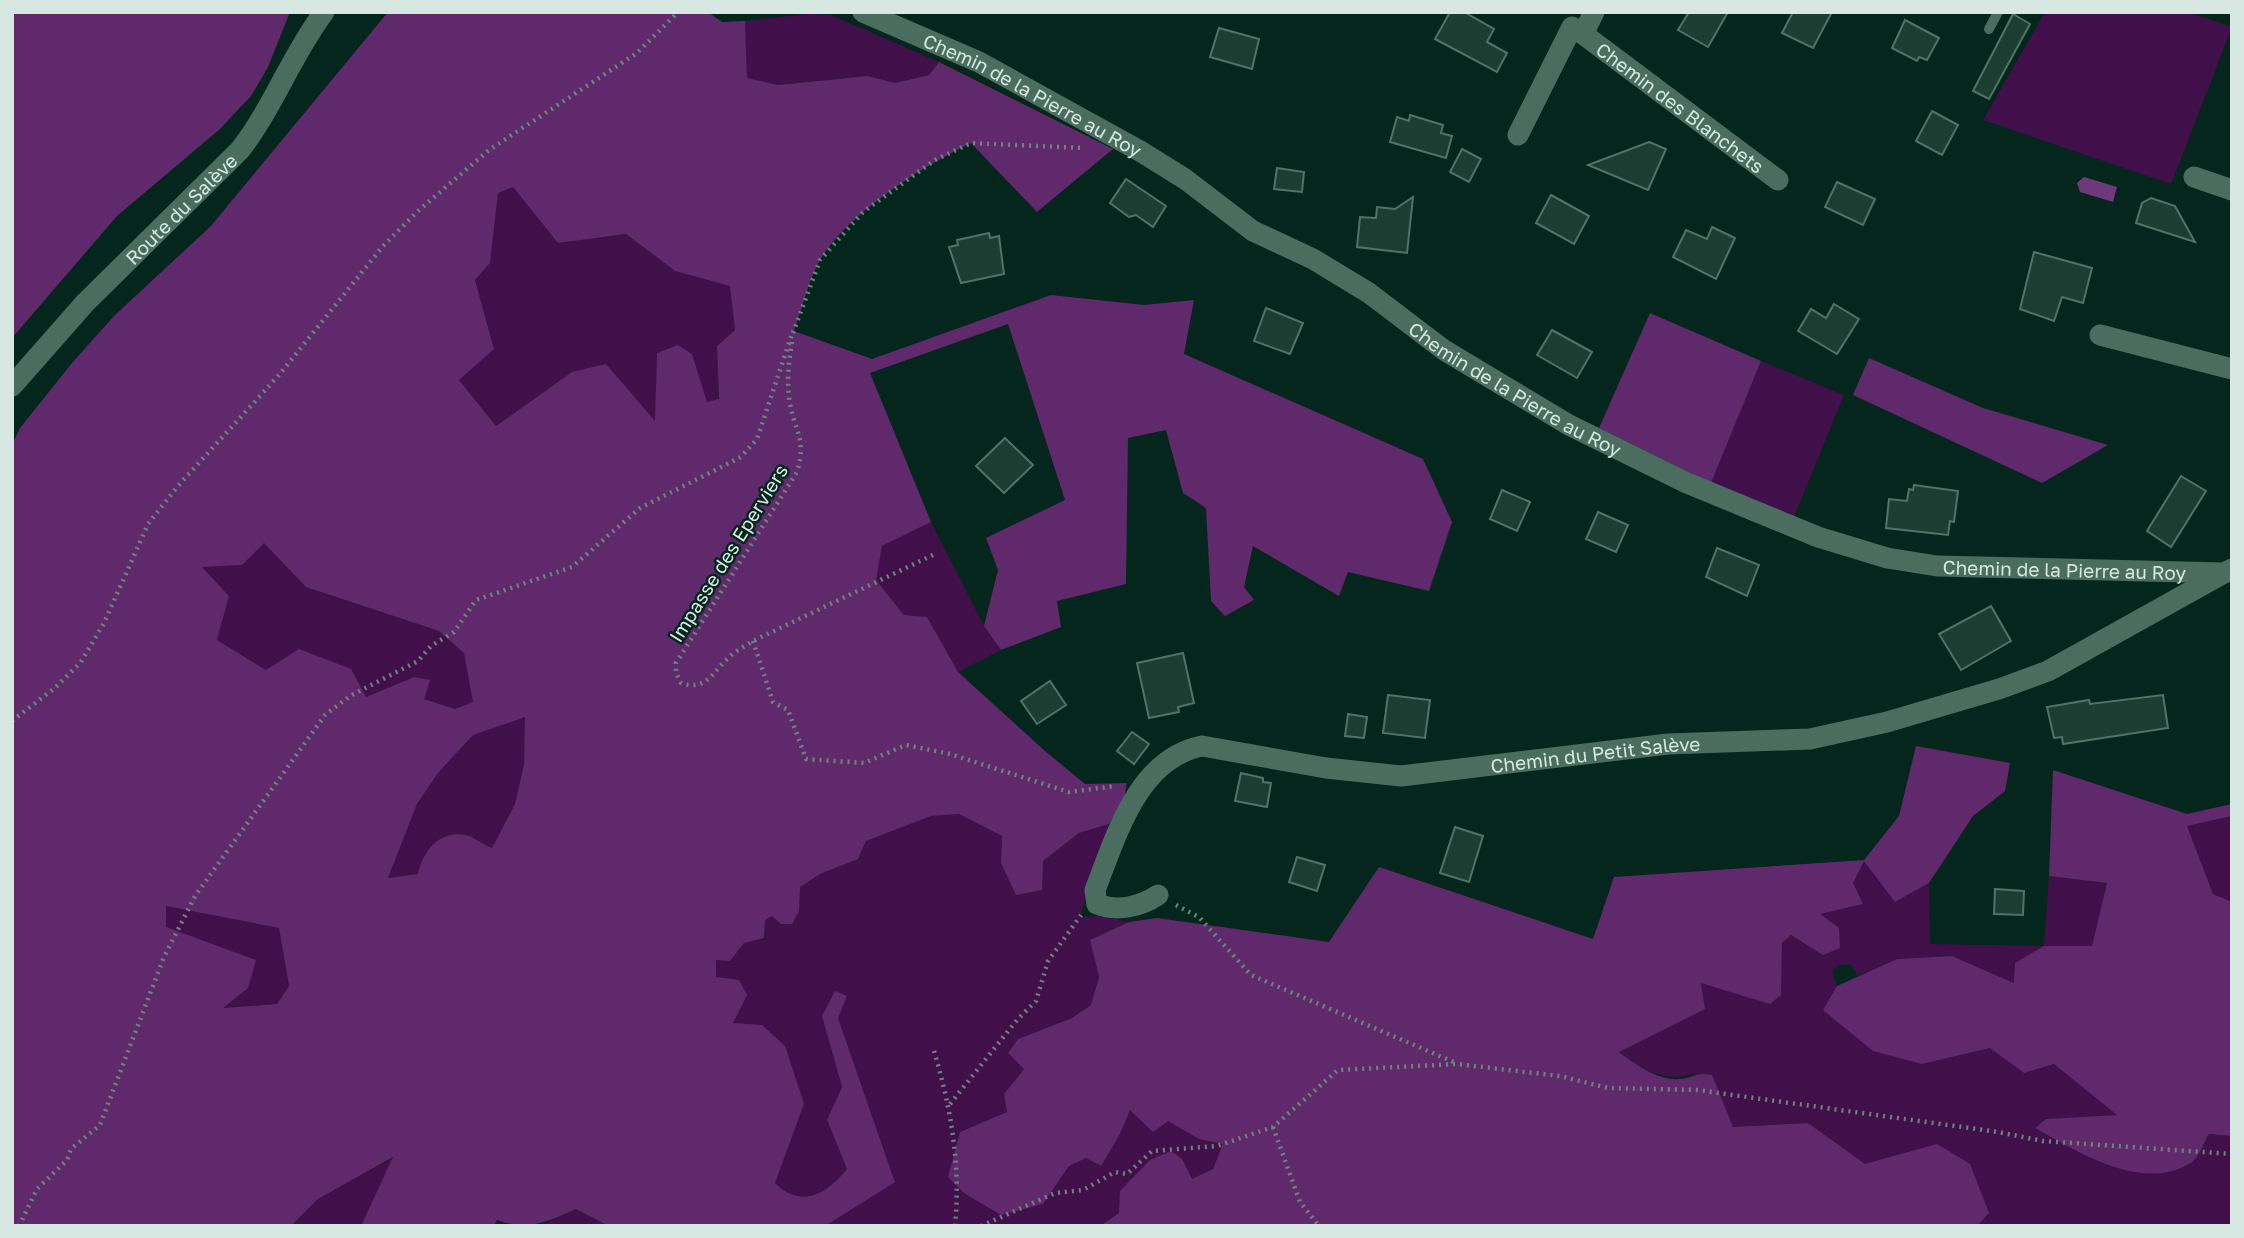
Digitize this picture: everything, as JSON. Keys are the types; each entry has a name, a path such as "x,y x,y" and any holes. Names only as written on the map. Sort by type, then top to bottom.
{"street":[{"name":"Route du Salève","path":"12,386 85,303 240,150 261,123 300,47 324,12"},
{"name":"Chemin de la Pierre au Roy","path":"863,12 979,62 1140,151 1185,179 1253,231 1313,259 1369,293 1444,350 1569,425 1687,483 1818,537 1887,558 1937,566 2228,571"},
{"name":"Chemin des Blanchets","path":"1583,34 1594,12"},
{"name":"Chemin des Blanchets","path":"1518,135 1572,27 1778,180"},
{"path":"2194,177 2232,190"},
{"path":"2100,335 2232,369"},
{"name":"Chemin du Petit Salève","path":"1097,904 1095,890 1124,817 1148,782 1167,762 1186,749 1202,746 1326,768 1401,776 1668,744 1810,739 1841,734 1999,690 2048,671 2228,571"},
{"path":"1097,904 1117,909 1136,906 1158,895"}],"lane":[{"path":"1989,29 1998,12"}],"path":[{"path":"12,721 57,687 81,662 104,623 148,524 177,487 279,375 383,246 442,189 489,150 637,53 678,12"},
{"name":"Impasse des Eperviers","path":"937,553 753,641 727,658 709,680 695,687 681,683 676,673 676,663 797,472 803,452 800,430 790,403 789,368 793,331 820,260 863,212 935,160 971,143 1087,148"},
{"path":"19,1226 37,1189 67,1160 71,1149 100,1125 164,957 195,896 325,715 349,696 418,661 431,646 454,632 476,600 572,567 640,508 741,457 757,439 793,331"},
{"path":"753,641 773,702 788,710 806,759 864,763 906,745 950,754 1069,792 1148,782"},
{"path":"1158,895 1199,917 1251,975 1457,1064"},
{"path":"950,1104 1017,1020 1037,1001 1048,961 1074,921 1097,904"},
{"path":"934,1051 950,1104 957,1175 955,1226"},
{"path":"981,1226 1055,1193 1083,1190 1115,1172 1127,1174 1152,1151 1217,1146 1273,1127 1338,1070 1457,1064 1560,1076 1608,1088 1697,1090 1998,1132 2042,1141 2232,1154"},
{"path":"1273,1127 1300,1202 1319,1226"}],"shaded area":[{"path":"12,12 290,12 268,67 251,96 220,129 117,216 12,338"},
{"path":"388,12 708,12 722,22 745,21 747,78 778,85 868,76 895,83 929,75 939,62 1113,149 1037,212 971,143 931,165 867,209 832,243 812,277 794,331 872,359 1051,295 1144,305 1194,300 1184,354 1423,459 1452,522 1429,591 1348,572 1339,596 1253,546 1244,587 1254,600 1225,616 1211,601 1206,508 1183,493 1166,430 1128,438 1126,584 1057,601 1061,627 1001,650 984,626 998,570 986,538 1065,500 1008,324 870,373 931,522 882,546 876,580 904,615 927,617 958,672 1085,784 1127,783 1123,803 1109,824 1079,833 1043,861 1042,890 1016,895 1001,863 1002,836 959,814 931,816 866,841 858,859 820,874 800,887 799,911 792,924 781,924 772,916 765,920 764,938 744,943 730,961 716,960 716,977 739,980 747,995 733,1023 762,1025 785,1046 804,1104 775,1183 785,1191 804,1197 822,1191 847,1169 827,1120 842,1087 822,1016 835,991 847,996 838,1018 895,1182 825,1226 609,1226 576,1209 547,1221 528,1225 497,1220 494,1226 361,1226 393,1157 318,1199 291,1226 12,1226 12,445 20,428 114,316 211,226","holes":["513,187 558,243 626,234 675,271 730,286 735,330 717,346 719,399 707,402 692,354 678,345 657,353 655,421 606,364 572,372 496,426 459,380 494,349 475,280 490,263 498,193","264,543 306,587 439,631 464,653 473,702 455,709 424,699 430,680 414,677 366,697 351,669 299,649 266,670 217,640 229,596 202,567 242,565","525,717 524,764 515,804 492,848 466,835 448,836 440,839 428,850 418,874 388,878 417,804 438,773 473,735","166,906 279,928 289,986 277,1004 223,1008 248,988 256,960 166,927"]},
{"path":"2045,12 2188,12 2232,27 2171,184 1983,120"},
{"path":"807,14 831,15 939,62 929,75 895,83 868,76 778,85 747,78 745,21"},
{"path":"2084,177 2117,187 2113,202 2080,192 2077,183"},
{"path":"513,187 558,243 626,234 675,271 731,286 735,330 717,346 719,400 707,402 692,354 678,345 657,353 656,422 572,372 496,426 459,380 494,348 475,280 490,263 498,193"},
{"path":"1650,313 1761,361 1711,483 1599,428"},
{"path":"1869,358 1983,408 2108,445 2042,483 1853,395"},
{"path":"1761,361 1844,395 1794,517 1711,483"},
{"path":"931,522 984,626 1001,650 958,672 927,617 904,615 875,580 882,546"},
{"path":"264,542 306,587 439,631 464,653 474,702 455,709 424,699 414,677 366,697 266,670 217,640 229,596 201,567 242,565"},
{"path":"526,716 524,764 515,804 492,848 466,835 418,874 388,878 417,804 438,773 473,735"},
{"path":"1916,746 2010,763 2005,791 1973,816 1929,883 1895,902 1864,861 1853,883 1863,904 1820,914 1839,928 1840,948 1823,955 1791,935 1782,943 1781,995 1770,1004 1701,983 1705,1009 1619,1052 1647,1071 1663,1077 1680,1079 1712,1075 1733,1127 1808,1123 1865,1164 1937,1144 1970,1164 1989,1213 1977,1226 1100,1226 1119,1213 1120,1191 1150,1160 1171,1151 1182,1159 1192,1179 1213,1169 1223,1144 1199,1139 1168,1121 1153,1132 1130,1110 1120,1134 1101,1166 1086,1158 1069,1166 1043,1204 1001,1215 964,1193 948,1177 960,1132 1007,1112 1004,1094 1024,1069 1008,1053 1018,1039 1072,1018 1091,1005 1099,977 1090,940 1129,922 1157,918 1329,942 1379,867 1593,939 1614,877 1864,860 1899,816"},
{"path":"2053,770 2187,814 2232,804 2232,816 2187,826 2213,894 2232,902 2232,1136 2209,1134 2195,1160 2173,1171 2154,1174 2112,1166 2091,1158 2035,1128 2046,1119 2117,1115 2054,1064 2024,1073 1990,1048 1922,1064 1873,1051 1823,1010 1837,986 1897,959 1952,956 2014,983 2015,963 2044,946 2092,946 2107,883 2049,876"},
{"path":"959,814 1002,836 1001,863 1043,861 1079,833 1109,824 1080,917 1100,916 1129,922 1090,940 1099,977 1091,1005 1072,1018 1018,1039 1008,1053 1024,1069 1004,1094 1007,1112 960,1132 1043,1204 1069,1166 1086,1157 1100,1166 1120,1134 1130,1109 1168,1120 1199,1139 1224,1144 1213,1169 1191,1180 1182,1159 1100,1226 825,1226 895,1181 838,1018 822,1016 842,1087 827,1121 847,1169 822,1191 804,1197 785,1191 775,1183 804,1104 759,1056 733,1021 717,981 715,959 730,961 744,943 764,938 765,920 772,916 781,924 799,911 800,887 820,874 858,859 866,841 931,816"},
{"path":"2232,816 2232,902 2213,894 2187,826"},
{"path":"1864,860 1895,902 1929,883 1930,944 2044,946 2015,983 1952,956 1897,959 1858,976 1850,964 1839,965 1832,971 1837,986 1824,1010 1922,1064 1991,1048 2024,1073 2054,1064 2118,1115 2046,1119 2036,1129 2112,1166 2154,1173 2174,1170 2195,1159 2209,1134 2232,1136 2232,1226 1977,1226 1989,1213 1893,1157 1865,1165 1808,1123 1732,1127 1694,1073 1664,1076 1636,1064 1619,1052 1705,1009 1701,982 1781,995 1782,942 1791,935 1823,955 1819,914 1853,883"},
{"path":"2049,876 2107,883 2092,946 2044,946"},
{"path":"166,906 279,928 289,986 277,1004 222,1008 256,960 165,927"},
{"path":"394,1157 361,1226 291,1226 318,1199"},
{"path":"576,1209 609,1226 540,1226"}],"building":[{"path":"1450,12 1464,12 1494,29 1487,42 1507,53 1497,72 1435,39"},
{"path":"1689,12 1728,12 1708,47 1678,30"},
{"path":"1793,12 1832,12 1813,48 1782,33"},
{"path":"2013,14 2030,24 1989,99 1973,91"},
{"path":"1905,20 1939,38 1927,60 1919,57 1917,61 1892,48"},
{"path":"1219,28 1259,39 1252,69 1210,57"},
{"path":"1932,111 1958,125 1942,155 1916,141"},
{"path":"1410,115 1443,125 1441,133 1452,136 1446,158 1390,142 1397,117 1409,121"},
{"path":"1649,142 1666,149 1648,190 1588,165"},
{"path":"1462,149 1481,159 1469,182 1450,172"},
{"path":"1277,168 1304,172 1302,192 1274,189"},
{"path":"1126,179 1166,206 1153,227 1136,215 1129,217 1110,203"},
{"path":"1837,182 1875,199 1863,225 1825,207"},
{"path":"1551,195 1589,216 1574,244 1536,223"},
{"path":"1413,197 1407,253 1357,247 1360,217 1376,218 1377,207 1395,209"},
{"path":"2151,198 2175,206 2195,242 2136,223 2142,203"},
{"path":"1712,227 1735,238 1716,279 1673,257 1686,230 1707,239"},
{"path":"989,233 990,238 999,236 1004,274 961,283 949,247 958,245 957,240"},
{"path":"2034,252 2092,268 2083,303 2062,297 2054,321 2020,309"},
{"path":"1834,304 1859,319 1837,354 1798,331 1811,309 1826,318"},
{"path":"1266,308 1303,323 1290,354 1254,341"},
{"path":"1552,330 1592,352 1577,378 1537,355"},
{"path":"1005,438 1033,465 1004,493 976,466"},
{"path":"2181,476 2206,491 2171,547 2147,531"},
{"path":"1914,485 1958,491 1954,522 1950,521 1948,535 1886,528 1889,499 1907,501 1909,489 1913,490"},
{"path":"1502,490 1530,502 1517,531 1490,519"},
{"path":"1598,512 1628,525 1616,552 1586,539"},
{"path":"1717,548 1759,565 1747,596 1706,577"},
{"path":"1991,606 2011,641 1961,670 1939,634"},
{"path":"1183,653 1194,703 1178,707 1179,712 1149,718 1137,663"},
{"path":"1050,681 1066,705 1037,724 1021,701"},
{"path":"1388,695 1430,700 1425,738 1383,733"},
{"path":"2163,695 2168,728 2063,744 2062,737 2054,738 2047,707 2089,700 2090,704"},
{"path":"1348,714 1367,717 1364,738 1345,736"},
{"path":"1132,732 1149,744 1134,764 1117,751"},
{"path":"1241,773 1263,778 1263,782 1271,783 1267,807 1235,801"},
{"path":"1455,827 1483,836 1469,882 1440,873"},
{"path":"1297,857 1325,865 1317,891 1289,882"},
{"path":"1995,889 2024,891 2023,915 1994,914"}]}
